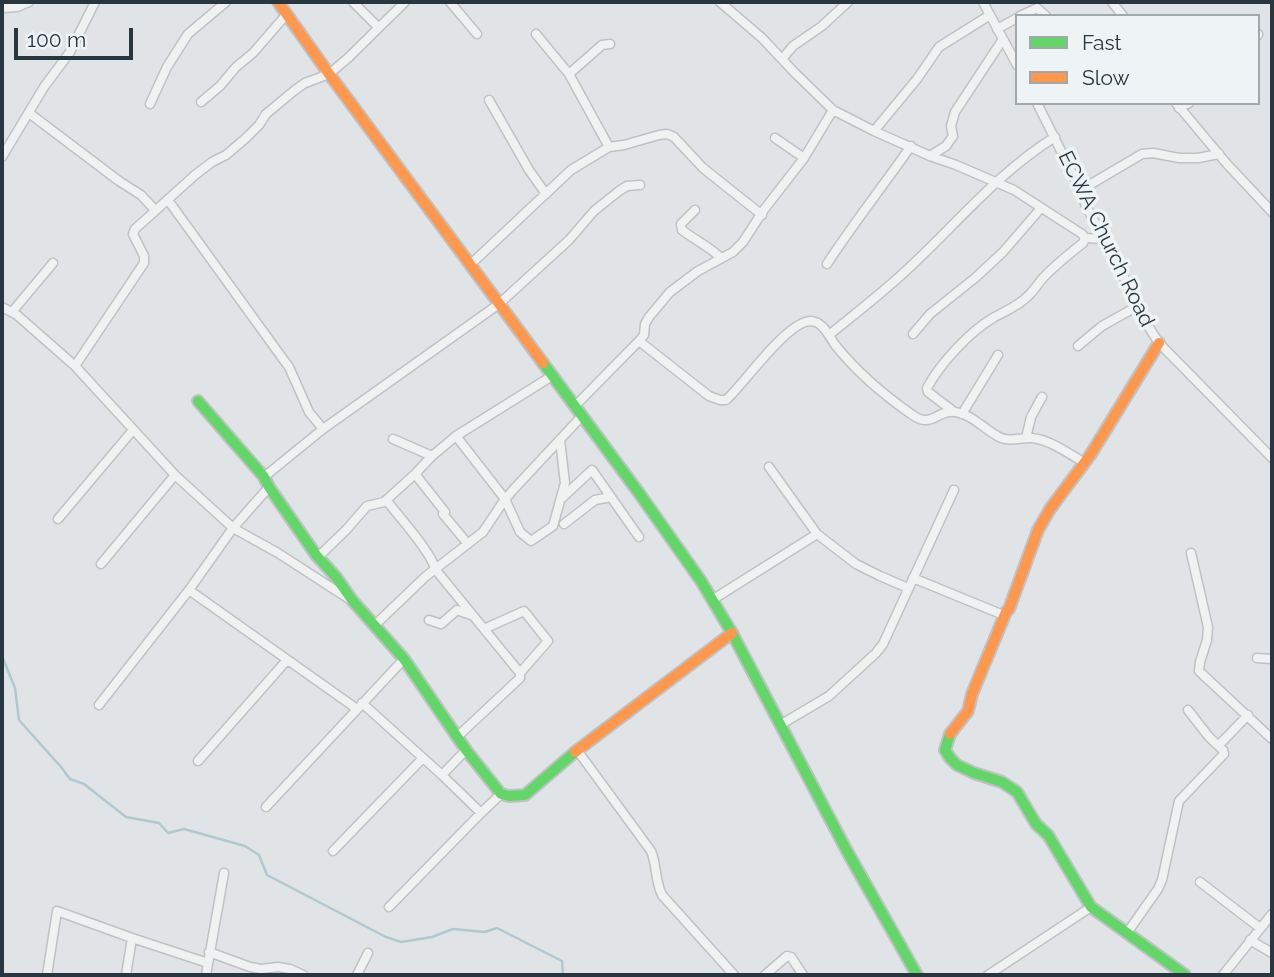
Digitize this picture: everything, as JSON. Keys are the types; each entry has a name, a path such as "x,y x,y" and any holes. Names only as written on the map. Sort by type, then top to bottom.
{"street":[{"path":"2,8 29,2"},
{"path":"2,158 44,87 70,52 95,2"},
{"path":"150,104 167,67 188,34 226,2"},
{"path":"278,2 701,581 732,633 914,974"},
{"path":"353,2 379,27"},
{"path":"75,366 144,263 144,256 133,234 135,229 212,162 226,155 246,138 266,114 295,90 329,74 405,2"},
{"path":"450,2 477,34"},
{"path":"720,2 762,38 833,110 930,156 1014,190 1085,238 1104,239"},
{"path":"782,59 793,46 822,26 848,2"},
{"path":"983,2 1015,61"},
{"path":"1024,14 1037,8 1044,14"},
{"path":"201,102 253,54 286,15"},
{"path":"874,131 917,79 939,47 990,15"},
{"path":"997,29 1015,19"},
{"path":"537,34 569,74 609,147"},
{"path":"930,156 946,146 953,136 951,126 955,112 1003,39"},
{"path":"569,74 602,45 610,44"},
{"path":"489,100 546,194"},
{"name":"ECWA Church Road","path":"1038,105 1136,307 1159,343 1272,458"},
{"path":"1178,106 1272,212"},
{"path":"574,407 639,341 644,335 649,317 670,292 698,271 733,252 743,242 804,158 833,110"},
{"path":"29,113 118,181 137,191 155,210"},
{"path":"471,264 571,170 609,147 667,134 674,137 703,168 762,215"},
{"path":"829,335 911,267 1025,157 1055,137"},
{"path":"775,138 804,158"},
{"path":"827,264 911,146"},
{"path":"1079,187 1091,184 1142,154 1189,158 1219,154"},
{"path":"99,705 189,590 267,482 323,429 499,304 569,240 594,211 627,186 640,185"},
{"path":"167,200 283,359 309,412 323,429"},
{"path":"913,334 930,314 1003,252 1041,208"},
{"path":"695,210 681,223 682,230 722,258"},
{"path":"1085,238 1083,243 1016,306 991,319 967,337 929,384 928,392 999,437 1008,440 1026,438 1049,443 1085,463"},
{"path":"12,312 53,263"},
{"path":"2,307 12,312 75,366 175,475 233,528 352,600"},
{"path":"1078,346 1102,326 1136,307"},
{"path":"639,341 709,396 726,400 781,339 808,321 815,322 822,326 835,345 870,381 914,417 931,420 946,412 957,412"},
{"path":"1159,343 1085,463 1050,509 1038,530 1009,609 972,694 968,711 949,736 945,750 949,759 958,766 1014,788 1040,831 1048,835 1091,907 1185,975"},
{"path":"957,412 999,355"},
{"path":"318,557 367,506 384,502 456,436 552,376"},
{"path":"1026,438 1031,417 1042,397"},
{"path":"198,401 267,482 318,557 352,600 404,659 466,750 501,794 525,795 577,750 732,633"},
{"path":"375,625 435,569 483,532 505,499 582,417"},
{"path":"58,519 133,430"},
{"path":"456,436 505,499 520,532 531,541 553,526 565,483 559,440"},
{"path":"393,439 432,456"},
{"path":"769,467 817,534 856,564 908,588"},
{"path":"560,499 592,470 639,537"},
{"path":"415,474 468,544"},
{"path":"102,564 175,475"},
{"path":"780,725 829,696 883,644 954,490"},
{"path":"564,524 595,500 611,496"},
{"path":"386,499 423,547 435,569 520,673"},
{"path":"712,600 817,534"},
{"path":"1191,553 1208,627 1199,671 1272,739"},
{"path":"913,578 1001,614 1006,612"},
{"path":"189,590 287,660 359,706 442,775 481,813"},
{"path":"429,620 441,624 457,610 474,616"},
{"path":"457,737 520,678 520,673 548,641 524,611 484,629"},
{"path":"1257,657 1272,659"},
{"path":"266,807 404,659"},
{"path":"198,761 287,660"},
{"path":"1127,933 1162,880 1179,801 1224,754 1220,745 1209,737 1188,710"},
{"path":"1220,745 1248,715"},
{"path":"442,775 466,750"},
{"path":"577,750 651,850 662,895 734,975"},
{"path":"333,851 422,759"},
{"path":"389,907 501,794"},
{"path":"206,975 224,873"},
{"path":"1200,882 1260,928"},
{"path":"988,975 1091,907"},
{"path":"47,975 57,911 208,963"},
{"path":"1223,975 1272,914"},
{"path":"126,975 132,938"},
{"path":"1250,940 1272,953"},
{"path":"209,953 250,967 278,967 303,975"},
{"path":"357,975 368,953"},
{"path":"765,975 787,957 791,957 803,975"}],"waterway":[{"path":"2,656 15,688 19,720 70,779 84,784 126,817 159,823 168,833 184,829 245,846 259,855 267,875 386,937 401,942 432,937 453,929 485,932 497,928 562,961 563,975"}],"traffic: fast":[{"path":"543,363 701,581 732,633 848,853 917,975"},
{"path":"198,401 264,477 316,555 404,659 466,750 501,794 525,795 575,752"},
{"path":"950,734 945,750 957,765 1002,782 1017,792 1036,824 1048,835 1091,907 1185,975"}],"traffic: slow":[{"path":"278,2 543,363"},
{"path":"950,734 968,711 972,694 1009,609 1038,530 1050,509 1091,454 1159,343"},
{"path":"575,752 732,633"}]}
